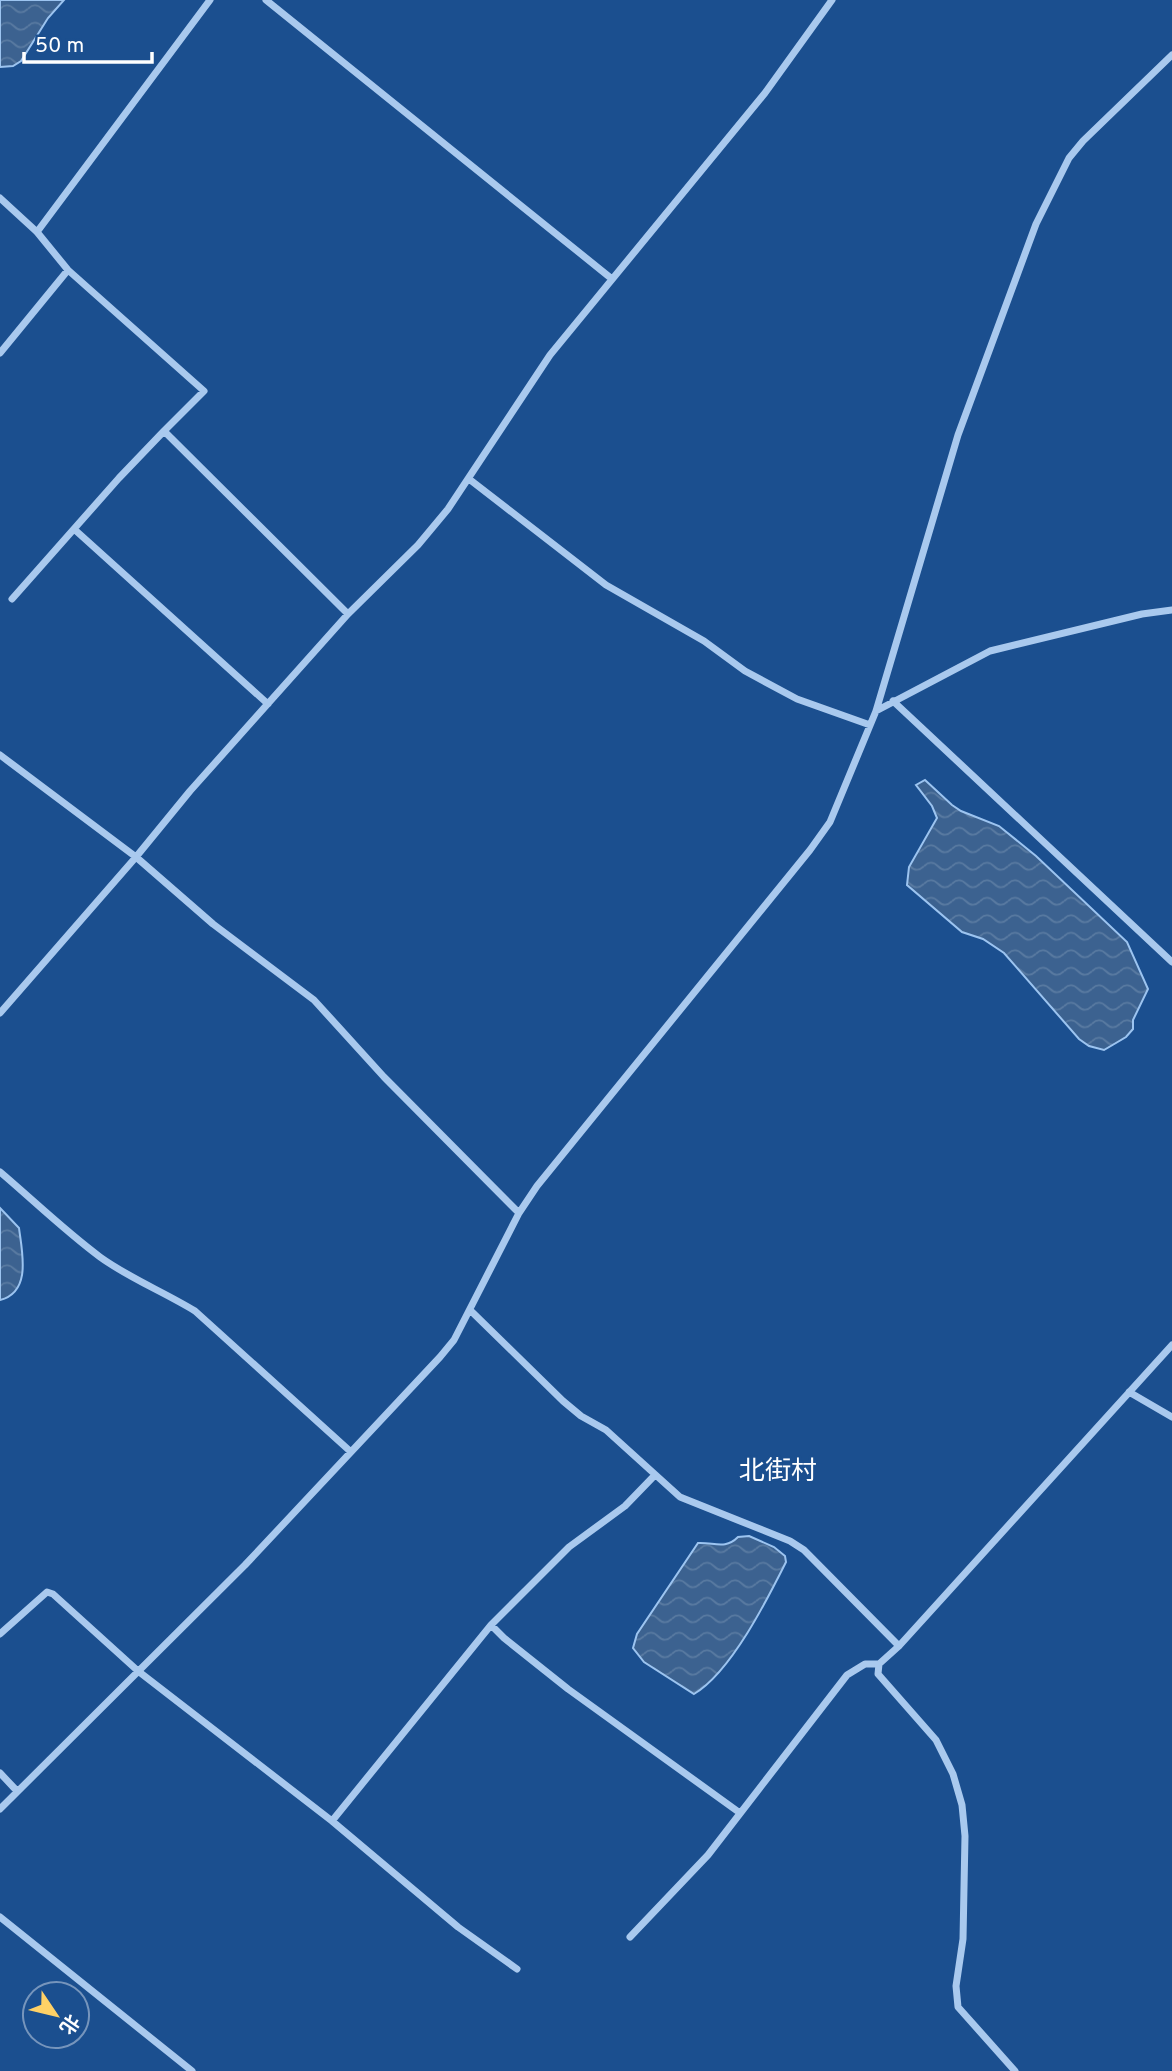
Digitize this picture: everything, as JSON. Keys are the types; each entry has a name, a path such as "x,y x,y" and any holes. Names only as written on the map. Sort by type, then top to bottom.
{"street":[{"path":"37,232 210,0"},
{"path":"266,0 612,279"},
{"path":"0,1013 190,791 348,614 418,545 469,479 512,409 550,355 765,93 832,0"},
{"path":"0,1809 245,1565 440,1357 454,1340 519,1213 605,1100 810,850 830,821 876,711 958,435 1036,224 1069,158 1083,141 1172,55"},
{"path":"0,198 37,232 68,270 204,391 119,478 12,599"},
{"path":"0,353 68,270"},
{"path":"164,431 348,614"},
{"path":"469,479 606,585 704,641 745,671 797,699 870,725"},
{"path":"74,529 268,704"},
{"path":"876,711 990,651 1142,614 1172,610"},
{"path":"893,701 1172,962"},
{"path":"0,755 136,857 213,923 314,1000 384,1077 519,1213"},
{"path":"0,1172 100,1257 195,1311 351,1452"},
{"path":"470,1310 563,1401 581,1416 607,1430 680,1497 790,1541 804,1550 899,1646"},
{"path":"631,1937 708,1855 847,1675 864,1664 879,1664 899,1646 1172,1345"},
{"path":"1129,1392 1172,1417"},
{"path":"332,1821 491,1625 569,1547 625,1506 655,1475"},
{"path":"0,1634 47,1592 61,1600 138,1671 332,1821 458,1927 517,1969"},
{"path":"491,1625 503,1638 568,1689 740,1813"},
{"path":"879,1664 878,1674 936,1740 953,1774 962,1805 965,1836 963,1939 956,1986 958,2007 1015,2071"},
{"path":"0,1773 18,1791"},
{"path":"0,1917 192,2071"},
{"path":"177,2071 183,2064"}],"water":[{"path":"0,0 64,0 48,18 21,61 13,66 0,67"},
{"path":"925,780 961,811 999,826 1036,856 1127,942 1148,989 1133,1020 1133,1029 1126,1037 1104,1050 1089,1046 1079,1039 1004,953 983,939 962,932 907,885 909,867 937,818 932,806 916,785"},
{"path":"0,1208 19,1228 23,1270 17,1289 0,1300"},
{"path":"749,1536 774,1547 785,1556 786,1562 734,1653 708,1684 694,1694 644,1662 633,1648 637,1634 698,1543 724,1544 738,1537"}],"district":[{"name":"北街村","path":"778,1472"}]}
